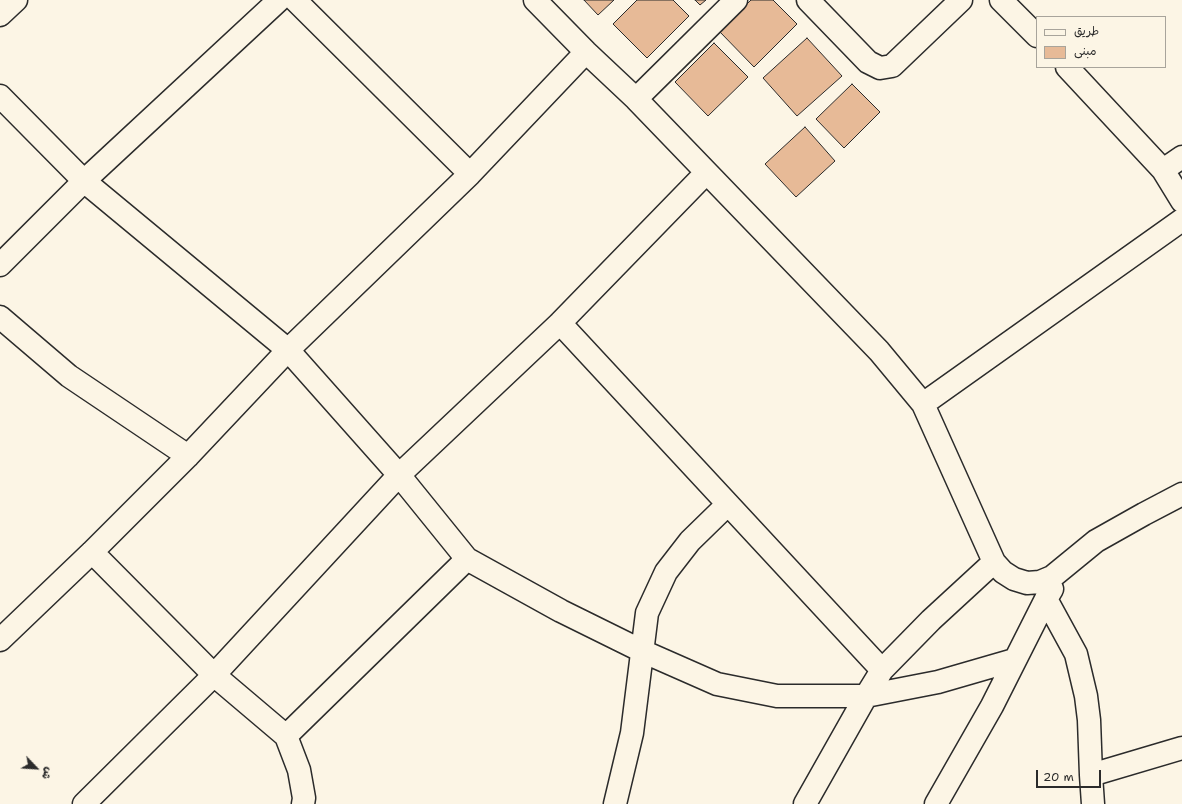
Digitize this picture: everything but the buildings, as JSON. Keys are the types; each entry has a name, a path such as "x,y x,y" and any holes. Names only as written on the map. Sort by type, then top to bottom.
{"street":[{"path":"0,15 16,0"},
{"path":"0,265 84,181 279,0"},
{"path":"295,0 470,174"},
{"path":"535,0 586,52 636,99 879,351 923,404 994,562 1003,572 1014,579 1027,583 1040,582 1052,576 1096,541 1182,494"},
{"path":"636,99 736,0"},
{"path":"808,0 868,62 880,68 892,66 961,0"},
{"path":"1002,0 1036,35"},
{"path":"0,640 92,552 188,456 288,350 470,174 586,52"},
{"path":"1068,68 1163,170 1182,201"},
{"path":"0,96 84,181 288,350 399,475 468,559 561,611 642,651 717,684 777,696 866,696 938,682 1014,660"},
{"path":"1163,170 1182,157"},
{"path":"84,804 214,675 399,475 560,323 706,173"},
{"path":"923,404 1182,220"},
{"path":"0,317 69,376 188,456"},
{"path":"560,323 882,670"},
{"path":"615,804 632,734 647,613 666,572 690,541 728,504"},
{"path":"92,552 214,675 286,736 299,770 304,798 303,804"},
{"path":"286,736 468,559"},
{"path":"805,804 882,670 931,620 994,562"},
{"path":"936,804 992,706 1062,568"},
{"path":"1046,599 1076,654 1086,696 1089,720 1090,775 1093,804"},
{"path":"1090,775 1182,748"}]}
